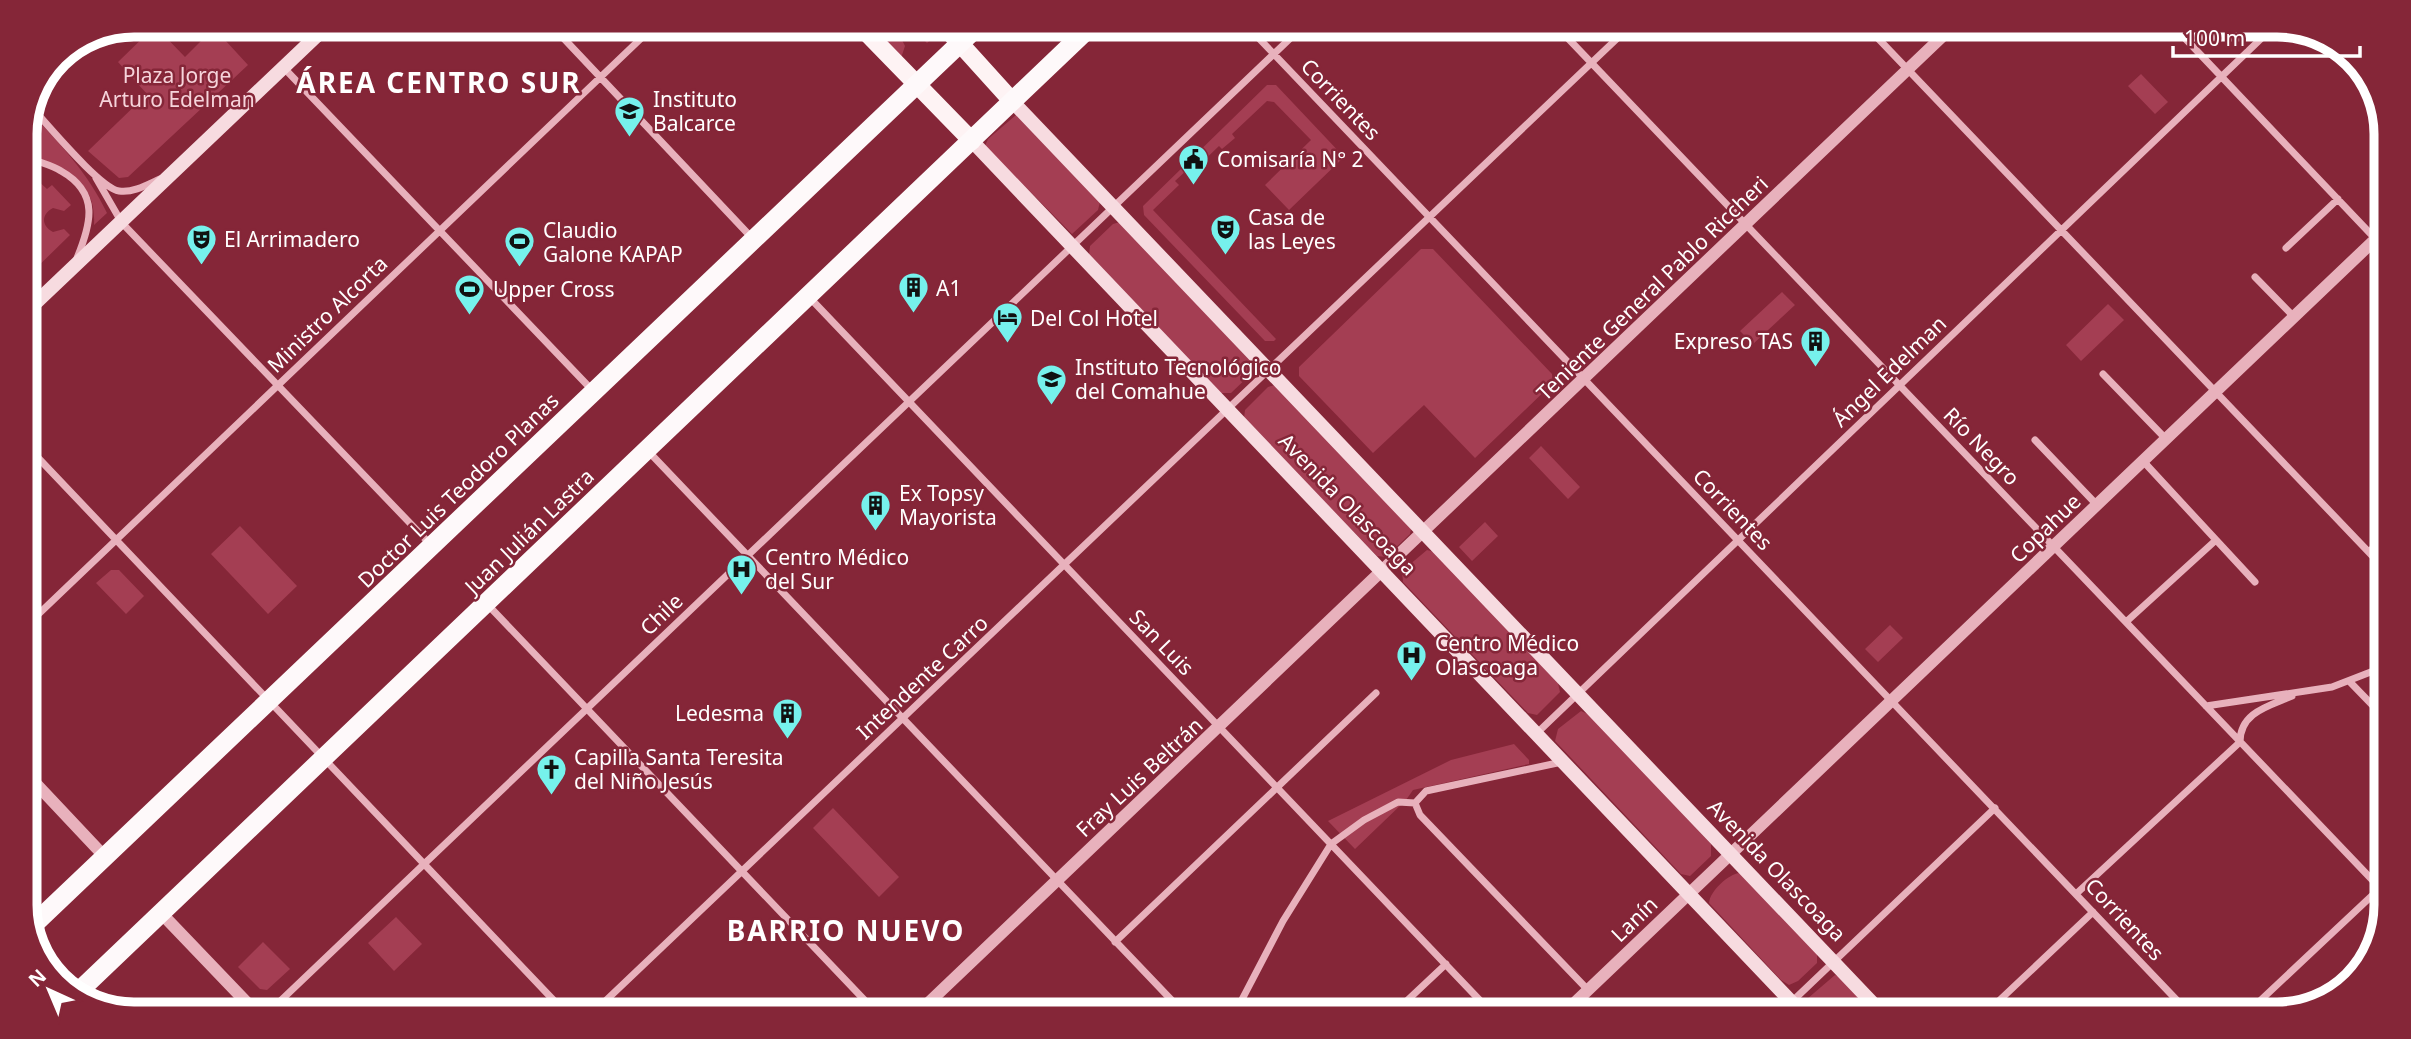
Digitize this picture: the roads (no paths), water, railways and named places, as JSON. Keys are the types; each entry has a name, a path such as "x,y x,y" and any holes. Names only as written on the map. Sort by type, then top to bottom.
{"highway":[{"name":"Doctor Luis Teodoro Planas","path":"38,920 966,37"},
{"name":"Juan Julián Lastra","path":"84,986 1080,37"}],"main road":[{"path":"37,301 316,37"},
{"name":"Avenida Olascoaga","path":"871,37 1791,1002"},
{"name":"Avenida Olascoaga","path":"955,37 1012,101 1872,1002"}],"street":[{"path":"562,37 754,239"},
{"name":"Ministro Alcorta","path":"37,616 643,37"},
{"name":"Corrientes","path":"1258,37 2179,1002"},
{"name":"Chile","path":"279,1002 1292,37"},
{"name":"Río Negro","path":"1567,37 2374,883"},
{"name":"Intendente Carro","path":"604,1002 1619,37"},
{"path":"1877,37 2374,557"},
{"name":"Teniente General Pablo Riccheri","path":"1382,573 1942,37"},
{"path":"2184,37 2338,199 2374,232"},
{"name":"Ángel Edelman","path":"1536,734 2262,37"},
{"path":"284,68 593,392"},
{"path":"39,115 96,178 122,223 432,545"},
{"path":"37,161 65,174 87,200 90,224 73,266"},
{"path":"96,178 111,188 126,191 175,172"},
{"path":"2287,248 2338,199"},
{"name":"Copahue","path":"1730,854 2294,317 2374,246"},
{"path":"2255,277 2294,317"},
{"name":"San Luis","path":"808,297 1482,1002"},
{"path":"2103,374 2166,439"},
{"path":"2035,439 2097,505"},
{"path":"647,450 1173,1002"},
{"path":"37,457 555,1002"},
{"path":"2143,461 2255,582"},
{"path":"2126,622 2216,540"},
{"path":"2369,552 2374,547"},
{"name":"Fray Luis Beltrán","path":"929,1002 1382,573"},
{"path":"486,603 866,1002"},
{"path":"2206,706 2295,694 2350,682 2374,671"},
{"path":"2350,682 2374,707"},
{"path":"1115,942 1376,693"},
{"path":"2076,894 2240,741 2241,729 2249,717 2295,694"},
{"path":"1415,803 1426,791 1562,762"},
{"path":"37,785 105,857"},
{"path":"1241,1002 1283,920 1331,844 1389,807 1409,801 1415,803 1420,814 1588,990"},
{"path":"1791,1002 1995,808"},
{"name":"Lanín","path":"1575,1002 1730,854"},
{"path":"2259,1002 2374,893"},
{"path":"1998,1002 2093,912"},
{"path":"161,913 246,1002"},
{"path":"1406,1002 1446,964"}],"place":[{"name":"Instituto Balcarce","path":"630,138"},
{"name":"Comisaría N° 2","path":"1194,186"},
{"name":"Casa de las Leyes","path":"1225,256"},
{"name":"El Arrimadero","path":"201,266"},
{"name":"Claudio Galone KAPAP","path":"520,269"},
{"name":"A1","path":"913,315"},
{"name":"Upper Cross","path":"470,316"},
{"name":"Del Col Hotel","path":"1007,345"},
{"name":"Expreso TAS","path":"1816,368"},
{"name":"Instituto Tecnológico del Comahue","path":"1052,406"},
{"name":"Ex Topsy Mayorista","path":"876,532"},
{"name":"Centro Médico del Sur","path":"742,596"},
{"name":"Centro Médico Olascoaga","path":"1412,682"},
{"name":"Ledesma","path":"787,740"},
{"name":"Capilla Santa Teresita del Niño Jesús","path":"551,796"}],"district":[{"name":"ÁREA CENTRO SUR","path":"439,82"},
{"name":"BARRIO NUEVO","path":"846,930"}],"park label":[{"name":"Plaza Jorge Arturo Edelman","path":"177,87"}]}
